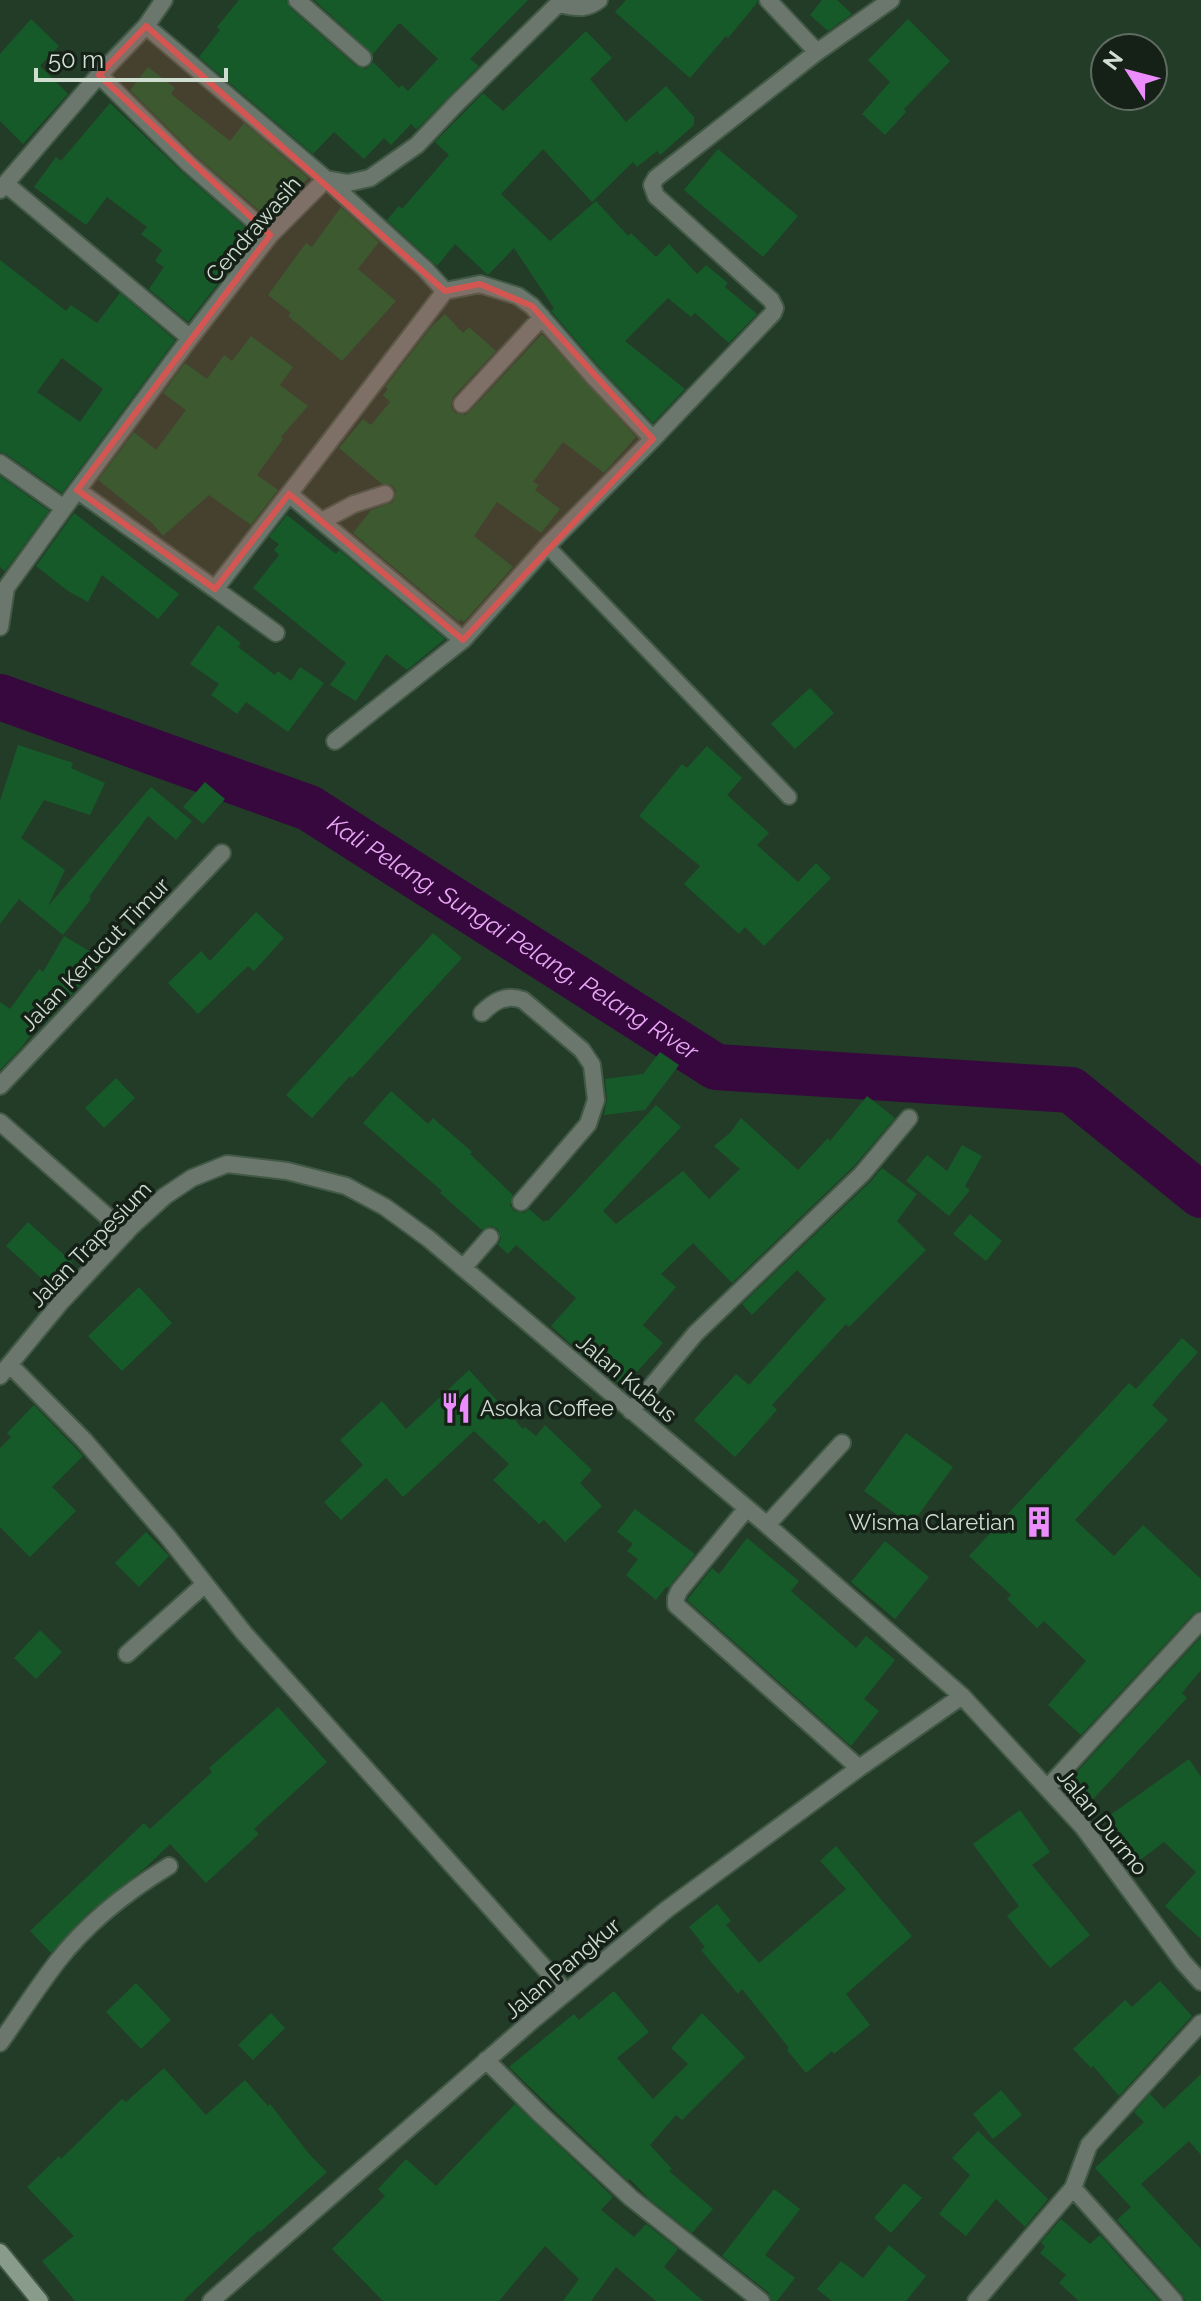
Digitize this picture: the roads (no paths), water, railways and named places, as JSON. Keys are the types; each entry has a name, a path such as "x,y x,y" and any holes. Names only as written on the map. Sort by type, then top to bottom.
{"main road":[{"path":"0,2252 40,2301"}],"street":[{"path":"164,0 146,26 37,145 3,188 190,338"},
{"path":"297,0 363,58"},
{"name":"Cendrawasih","path":"0,627 6,588 270,235 326,179 348,183 370,178 417,145 556,2 580,9 590,7 599,0"},
{"path":"768,0 817,52"},
{"path":"335,741 463,640 547,546 766,323 775,308 771,300 656,196 652,185 656,178 817,52 891,0"},
{"path":"146,26 326,179 445,291"},
{"path":"99,75 189,164 270,235"},
{"path":"215,589 445,291 480,284 518,296 532,306 653,439"},
{"path":"462,404 542,317"},
{"path":"0,463 64,508"},
{"path":"77,490 276,633"},
{"path":"289,494 463,640"},
{"path":"322,521 354,504 385,494"},
{"name":"Jalan Kerucut Timur","path":"0,1086 222,853"},
{"path":"482,1013 492,1003 506,998 523,1000 582,1050 592,1065 595,1079 596,1100 588,1124 521,1202"},
{"path":"631,1411 695,1334 862,1174 909,1118"},
{"path":"0,1122 126,1233"},
{"name":"Jalan Kubus","path":"227,1164 287,1171 346,1186 385,1207 429,1239 747,1508 962,1696"},
{"name":"Jalan Trapesium","path":"5,1371 61,1302 165,1196 192,1178 227,1164"},
{"path":"463,1268 490,1237"},
{"path":"5,1371 84,1440 168,1537 244,1633 566,1992"},
{"path":"767,1525 842,1443"},
{"path":"747,1508 679,1591 676,1605 859,1768"},
{"path":"127,1654 205,1584"},
{"path":"1048,1787 1201,1621"},
{"name":"Jalan Pangkur","path":"211,2301 486,2060 666,1910 962,1696"},
{"name":"Jalan Durmo","path":"962,1696 1083,1827 1201,1982"},
{"path":"0,2043 58,1960 132,1889 169,1866"},
{"path":"976,2301 1073,2188 1089,2145 1201,2023"},
{"path":"486,2060 631,2198 761,2301"},
{"path":"1073,2188 1174,2301"}],"lane":[{"path":"547,546 789,797"}],"waterway":[{"name":"Kali Pelang, Sungai Pelang, Pelang River","path":"0,697 309,808 716,1067 1071,1090 1201,1195"}],"place":[{"name":"Asoka Coffee","path":"456,1408"},
{"name":"Wisma Claretian","path":"1039,1522"}]}
